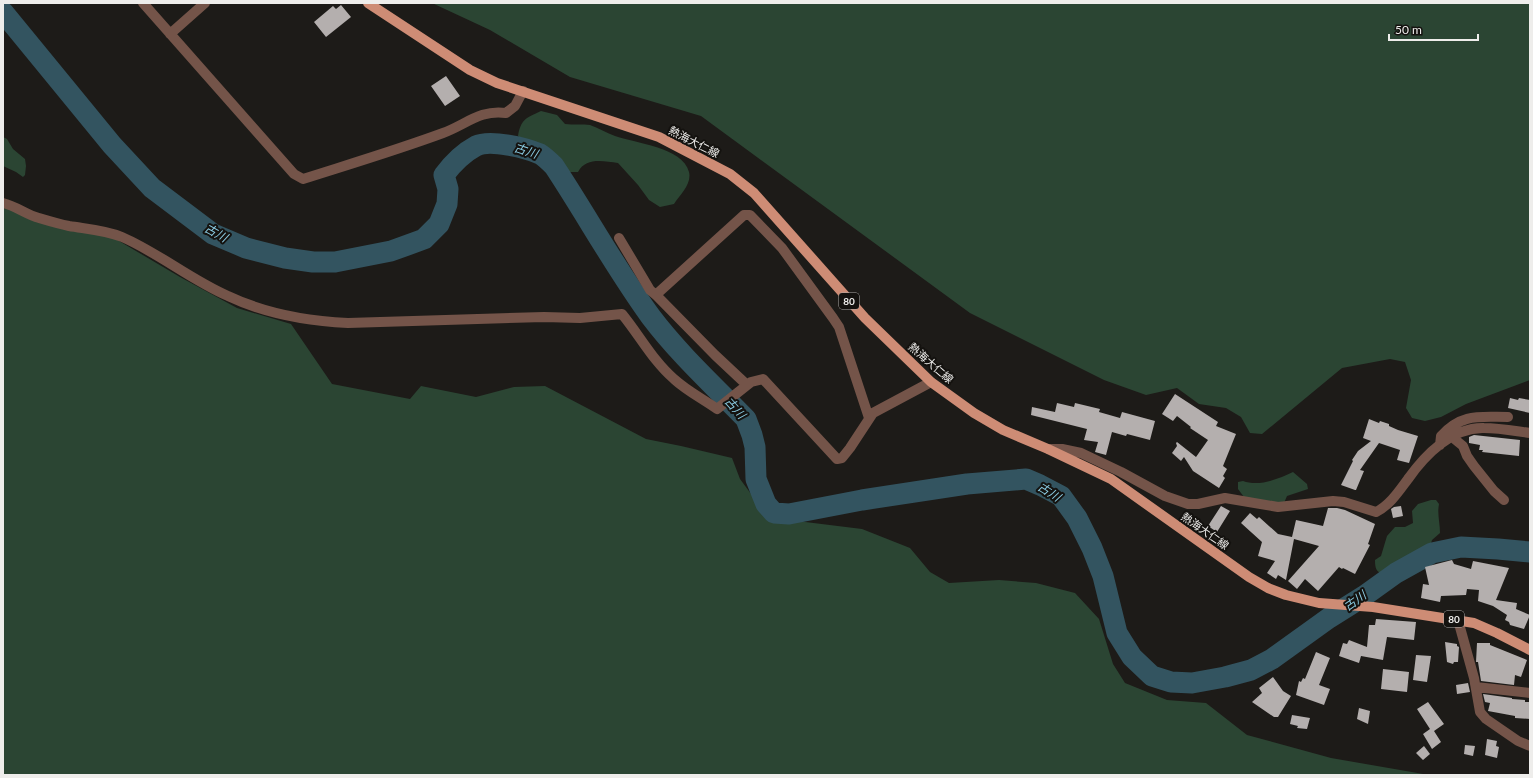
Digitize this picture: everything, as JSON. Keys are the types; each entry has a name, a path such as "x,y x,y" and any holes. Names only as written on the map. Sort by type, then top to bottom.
{"main road":[{"name":"熱海大仁線","path":"368,3 470,70 497,83 658,137 730,174 754,193 865,318 931,382 974,414 1003,430 1048,449 1111,479 1249,577 1268,588 1286,595 1319,603 1373,607 1458,620 1480,626 1530,650"}],"street":[{"path":"143,3 294,174 303,179 444,133 480,115 495,111 506,113 515,106 523,91"},
{"path":"170,34 204,3"},
{"path":"3,203 37,218 67,225 106,231 122,237 228,296 264,310 293,317 322,322 348,323 544,317 580,318 622,314 659,364 673,379 717,409 751,382 763,379 837,460 842,458 850,448 873,413 931,382"},
{"path":"657,296 659,292 744,215 750,215 782,248 811,286 839,327 869,418"},
{"path":"619,238 650,290 715,355 744,388"},
{"path":"1440,445 1441,436 1460,420 1475,417 1508,417"},
{"path":"1048,449 1062,449 1081,453 1121,472 1165,496 1188,504 1198,504 1224,498 1278,507 1293,507 1333,501 1344,502 1376,512 1388,505 1416,468 1432,450 1452,437 1466,431 1483,428 1530,433"},
{"path":"1452,437 1463,446 1467,456 1474,466 1494,491 1504,500"},
{"path":"1458,620 1476,687 1478,707 1482,716 1518,741 1530,746"},
{"path":"1476,687 1530,693"}],"green space":[{"path":"432,3 1530,3 1530,380 1466,404 1441,417 1425,421 1412,418 1406,408 1411,380 1405,362 1390,359 1342,368 1262,434 1250,433 1241,417 1226,408 1199,404 1177,388 1146,395 1104,380 970,313 701,116 570,77 490,30"},
{"path":"3,18 11,27 12,34 9,34 3,29"},
{"path":"541,111 557,115 565,124 590,125 615,136 668,151 678,157 685,164 689,172 689,181 674,204 660,207 649,200 638,185 618,163 595,161 581,167 578,172 567,172 548,154 526,144 518,136 523,122 532,115"},
{"path":"3,137 7,139 13,149 25,159 25,175 23,177 3,166"},
{"path":"3,207 114,238 180,277 237,308 291,324 332,384 410,399 421,386 476,397 514,387 545,386 646,439 732,458 740,479 757,502 773,518 862,529 910,548 930,572 949,583 999,580 1036,583 1075,593 1099,619 1113,664 1125,683 1167,700 1206,703 1247,735 1331,758 1429,775 3,775"},
{"path":"1293,472 1307,484 1308,489 1287,496 1284,503 1273,504 1244,497 1238,489 1238,482 1243,481 1249,483 1262,483 1275,480"},
{"path":"1436,500 1439,504 1438,511 1440,533 1432,540 1430,547 1398,568 1384,575 1379,573 1375,560 1381,556 1387,536 1395,527 1405,527 1413,523 1412,511 1418,504"}],"building":[{"path":"341,5 351,17 326,37 314,22 333,6 336,9"},
{"path":"446,76 460,96 445,106 431,86"},
{"path":"1175,394 1218,422 1216,426 1236,434 1223,466 1227,469 1223,476 1225,478 1219,488 1193,471 1184,457 1181,461 1172,453 1177,446 1177,442 1196,457 1208,440 1190,428 1191,427 1177,416 1173,421 1162,414"},
{"path":"1510,398 1530,400 1530,413 1508,408"},
{"path":"1057,403 1074,407 1075,403 1100,409 1099,412 1120,418 1122,412 1155,421 1150,440 1112,432 1106,455 1095,452 1098,442 1084,440 1087,429 1031,415 1032,407 1055,412"},
{"path":"1369,419 1379,423 1380,421 1389,424 1389,426 1398,430 1418,436 1409,463 1397,460 1400,450 1379,443 1360,470 1364,471 1355,490 1341,485 1353,461 1352,460 1358,451 1371,441 1363,438"},
{"path":"1474,435 1520,440 1519,456 1482,452 1483,450 1479,450 1480,445 1469,443 1469,437"},
{"path":"1221,506 1230,511 1217,532 1208,526"},
{"path":"1401,506 1403,516 1393,518 1391,509"},
{"path":"1328,508 1345,510 1375,524 1368,544 1370,545 1355,574 1339,567 1318,591 1305,579 1297,589 1288,581 1319,546 1294,539 1286,580 1278,575 1276,579 1267,573 1275,561 1258,556 1262,542 1241,523 1250,513 1257,519 1259,517 1278,534 1292,537 1296,520 1323,526"},
{"path":"1452,560 1454,564 1471,569 1473,561 1509,568 1496,600 1517,603 1516,609 1530,615 1524,629 1510,625 1509,622 1505,620 1507,615 1493,606 1478,601 1479,590 1467,589 1466,595 1441,596 1440,602 1421,598 1423,584 1429,585 1425,567"},
{"path":"1376,619 1416,622 1414,640 1387,637 1383,660 1361,656 1359,663 1339,656 1343,643 1347,644 1349,640 1367,647 1369,625 1375,625"},
{"path":"1445,642 1457,644 1459,647 1458,662 1454,662 1453,664 1447,662"},
{"path":"1477,643 1490,643 1490,645 1527,660 1521,677 1515,675 1514,685 1481,681 1478,662 1476,662"},
{"path":"1316,652 1330,658 1319,685 1330,689 1324,705 1296,695 1299,681 1301,682 1303,678 1305,679"},
{"path":"1416,655 1431,656 1427,682 1413,680"},
{"path":"1383,669 1409,672 1407,692 1381,689"},
{"path":"1273,677 1283,691 1291,696 1278,717 1274,717 1252,702 1262,693 1259,688"},
{"path":"1468,683 1470,692 1457,694 1456,685"},
{"path":"1483,694 1530,702 1530,719 1515,718 1515,716 1488,711 1490,703 1485,702"},
{"path":"1428,702 1444,724 1434,731 1441,742 1432,749 1423,734 1430,729 1417,709"},
{"path":"1359,708 1370,711 1368,724 1357,719"},
{"path":"1292,715 1310,718 1307,729 1297,728 1298,726 1290,724"},
{"path":"1487,739 1497,741 1496,746 1499,747 1497,758 1485,755"},
{"path":"1465,745 1475,746 1473,756 1464,754"},
{"path":"1424,746 1430,754 1423,760 1416,753"}],"waterway":[{"name":"古川","path":"3,12 112,145 152,188 213,234 246,248 285,258 313,262 335,262 391,251 424,239 439,224 447,204 448,189 444,175 458,159 471,149 482,144 490,143 508,145 540,154 554,166 651,317 685,357 746,419 755,447 756,479 766,504 774,513 789,514 862,500 967,484 1026,479 1040,485 1061,496 1077,518 1092,548 1103,576 1117,633 1132,657 1152,676 1171,682 1192,683 1225,677 1251,670 1272,659 1329,618 1364,596 1396,573 1432,553 1461,547 1530,552"}]}
